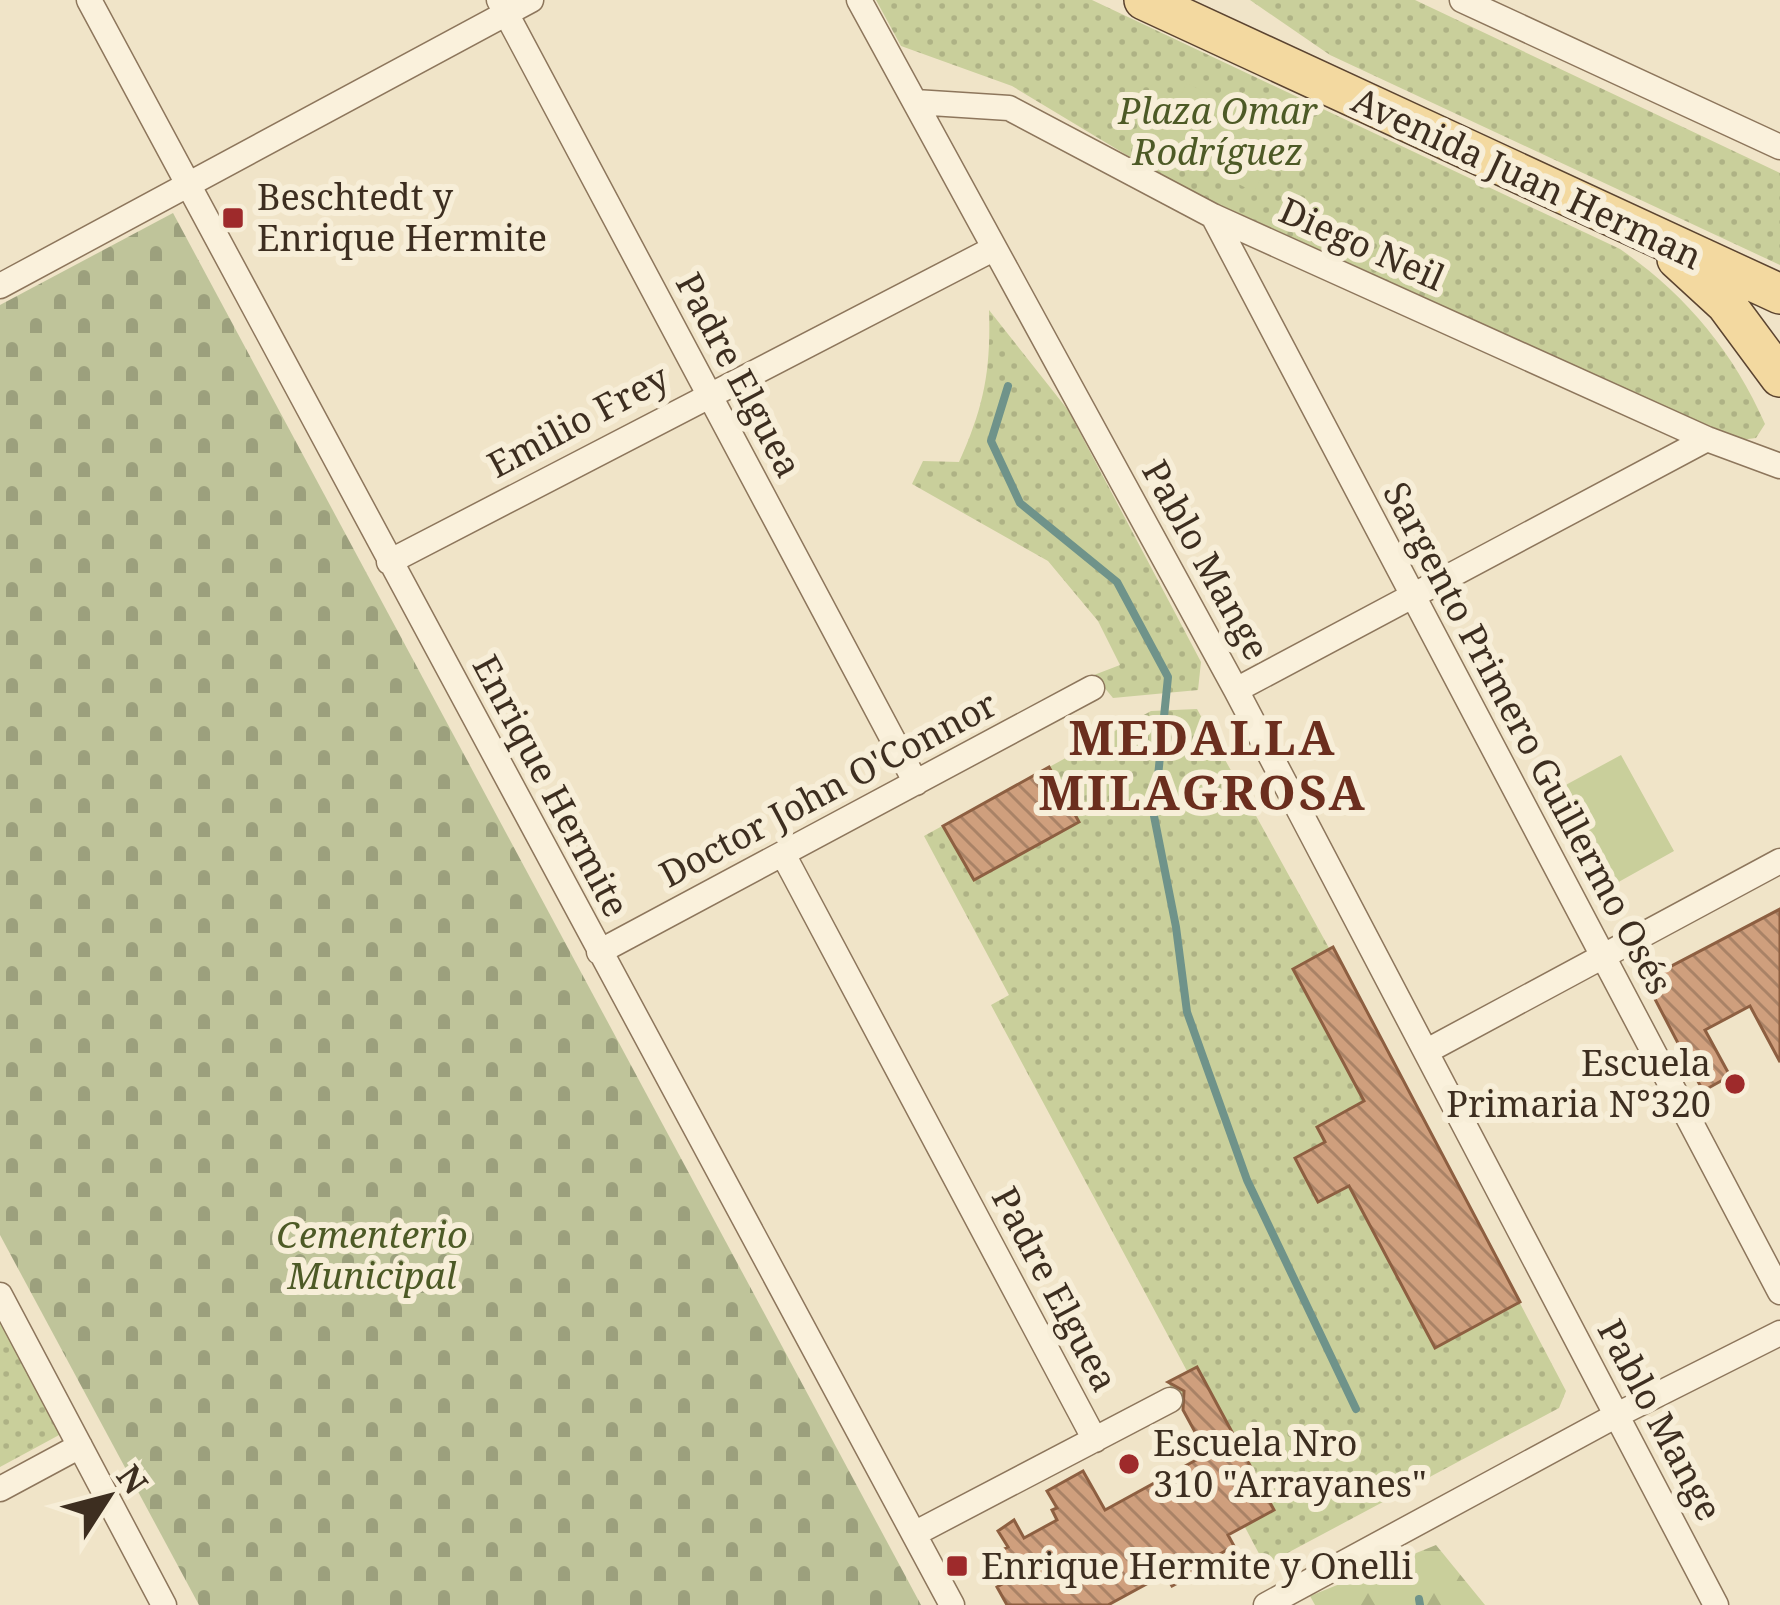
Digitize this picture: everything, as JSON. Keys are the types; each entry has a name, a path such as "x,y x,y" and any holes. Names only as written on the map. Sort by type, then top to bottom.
{"main road":[{"name":"Avenida Juan Herman","path":"1144,0 1780,294"},
{"path":"1656,239 1726,304 1780,377"}],"street":[{"name":"Enrique Hermite","path":"89,0 952,1605"},
{"path":"0,286 503,6 531,0"},
{"name":"Pablo Mange","path":"859,0 1236,690 1716,1605"},
{"path":"1462,0 1780,147"},
{"name":"Padre Elguea","path":"503,6 916,783"},
{"name":"Diego Neil","path":"915,102 1009,108 1213,216 1707,439 1780,466"},
{"name":"Sargento Primero Guillermo Osés","path":"1213,216 1780,1292"},
{"name":"Emilio Frey","path":"389,562 993,249"},
{"path":"1236,690 1707,439"},
{"name":"Doctor John O'Connor","path":"598,952 1092,688"},
{"name":"Padre Elguea","path":"783,854 1094,1441"},
{"path":"1427,1051 1780,861"},
{"path":"0,1295 164,1605"},
{"path":"1273,1603 1617,1415 1780,1333"},
{"path":"914,1534 1170,1400"},
{"path":"0,1489 80,1446"}],"green space":[{"name":"Plaza Omar Rodríguez","path":"876,0 1092,0 1620,249 1666,285 1705,326 1738,372 1765,424 1756,438 1740,440 1216,203 1168,180 1012,86 901,46"},
{"path":"1250,0 1415,0 1780,173 1780,265 1330,55"},
{"path":"1187,83 1284,133 1254,192 1156,142"},
{"name":"Cementerio Municipal","path":"173,213 921,1605 199,1605 0,1235 0,305"},
{"path":"989,310 1068,410 1201,662 1198,690 1113,698 1094,675 1120,665 1098,621 1048,561 912,484 923,461 959,462 984,388"},
{"path":"1197,709 1329,948 1333,947 1566,1391 1559,1408 1265,1565 1168,1382 1187,1371 991,1005 1009,995 924,836 1151,711"},
{"path":"1621,755 1674,851 1615,884 1562,787"},
{"path":"0,1322 61,1434 0,1467"},
{"path":"1436,1545 1485,1605 1315,1605 1310,1596"}],"building":[{"path":"1049,767 1079,822 974,880 943,826"},
{"name":"Escuela Primaria N°320","path":"1780,909 1780,1062 1750,1006 1705,1030 1730,1076 1703,1091 1645,980"},
{"path":"1333,947 1520,1302 1435,1348 1349,1186 1318,1202 1295,1158 1325,1142 1317,1127 1364,1101 1293,969"},
{"name":"Escuela Nro 310 \"Arrayanes\"","path":"1197,1367 1274,1510 1228,1535 1234,1546 1218,1555 1221,1560 1172,1586 1165,1574 1108,1605 1007,1605 997,1587 1004,1583 989,1557 1008,1547 998,1531 1014,1520 1024,1538 1057,1520 1052,1510 1057,1508 1047,1491 1083,1471 1105,1510 1207,1454 1183,1410 1184,1391 1168,1382"}],"waterway":[{"path":"1008,386 991,441 1020,503 1117,582 1168,677 1154,816 1187,1012 1247,1180 1356,1409"},
{"path":"1419,1599 1420,1605"}],"place":[{"name":"Beschtedt y Enrique Hermite","path":"233,218"},
{"name":"Escuela Primaria N°320","path":"1735,1084"},
{"name":"Escuela Nro 310 \"Arrayanes\"","path":"1129,1464"},
{"name":"Enrique Hermite y Onelli","path":"957,1566"}],"district":[{"name":"MEDALLA MILAGROSA","path":"1203,766"}]}
